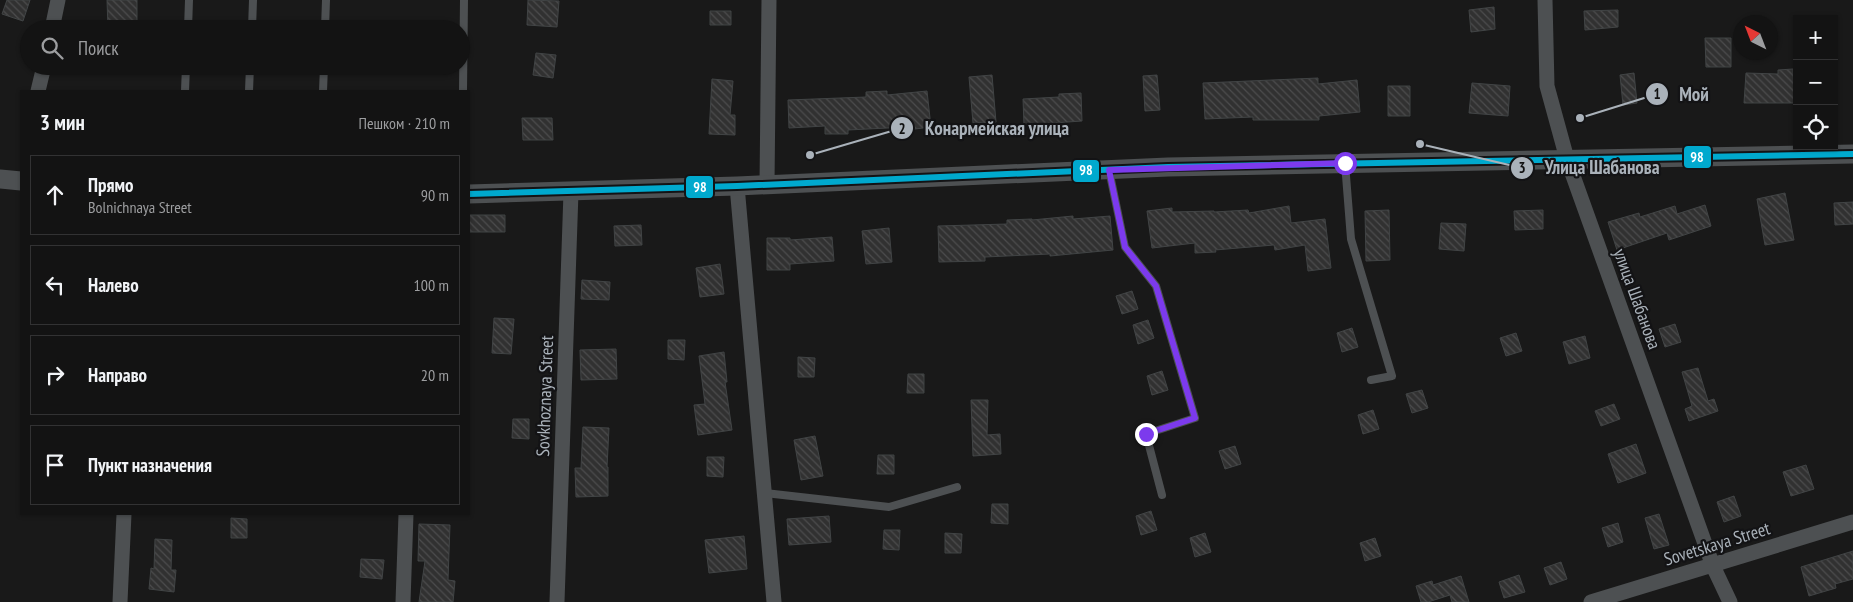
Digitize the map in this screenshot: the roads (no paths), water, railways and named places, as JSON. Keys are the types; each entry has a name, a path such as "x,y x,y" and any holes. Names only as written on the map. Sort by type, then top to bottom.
{"street":[{"path":"54,20 58,0"},
{"path":"767,184 770,0"},
{"name":"улица Шабанова","path":"1545,0 1547,86 1567,158 1712,566 1730,602"},
{"path":"38,90 42,75"},
{"path":"470,194 571,192 1109,170 1345,163 1853,154"},
{"path":"0,179 20,181"},
{"path":"737,186 774,602"},
{"name":"Sovkhoznaya Street","path":"557,602 571,192"},
{"path":"120,602 124,515"},
{"path":"403,602 406,515"},
{"name":"Sovetskaya Street","path":"1591,602 1853,522"}],"lane":[{"path":"188,20 189,0"},
{"path":"252,20 253,0"},
{"path":"325,20 326,0"},
{"path":"464,0 464,20"},
{"path":"185,90 186,75"},
{"path":"249,90 250,75"},
{"path":"323,90 324,75"},
{"path":"463,75 463,90"},
{"path":"1345,163 1351,240 1392,376 1371,380"},
{"path":"1109,170 1125,247 1156,286 1195,418 1146,434 1162,495"},
{"path":"765,493 889,507 957,487"}],"place":[{"name":"Мой","path":"1580,118"},
{"name":"Улица Шабанова","path":"1420,144"},
{"name":"Конармейская улица","path":"810,155"}]}
